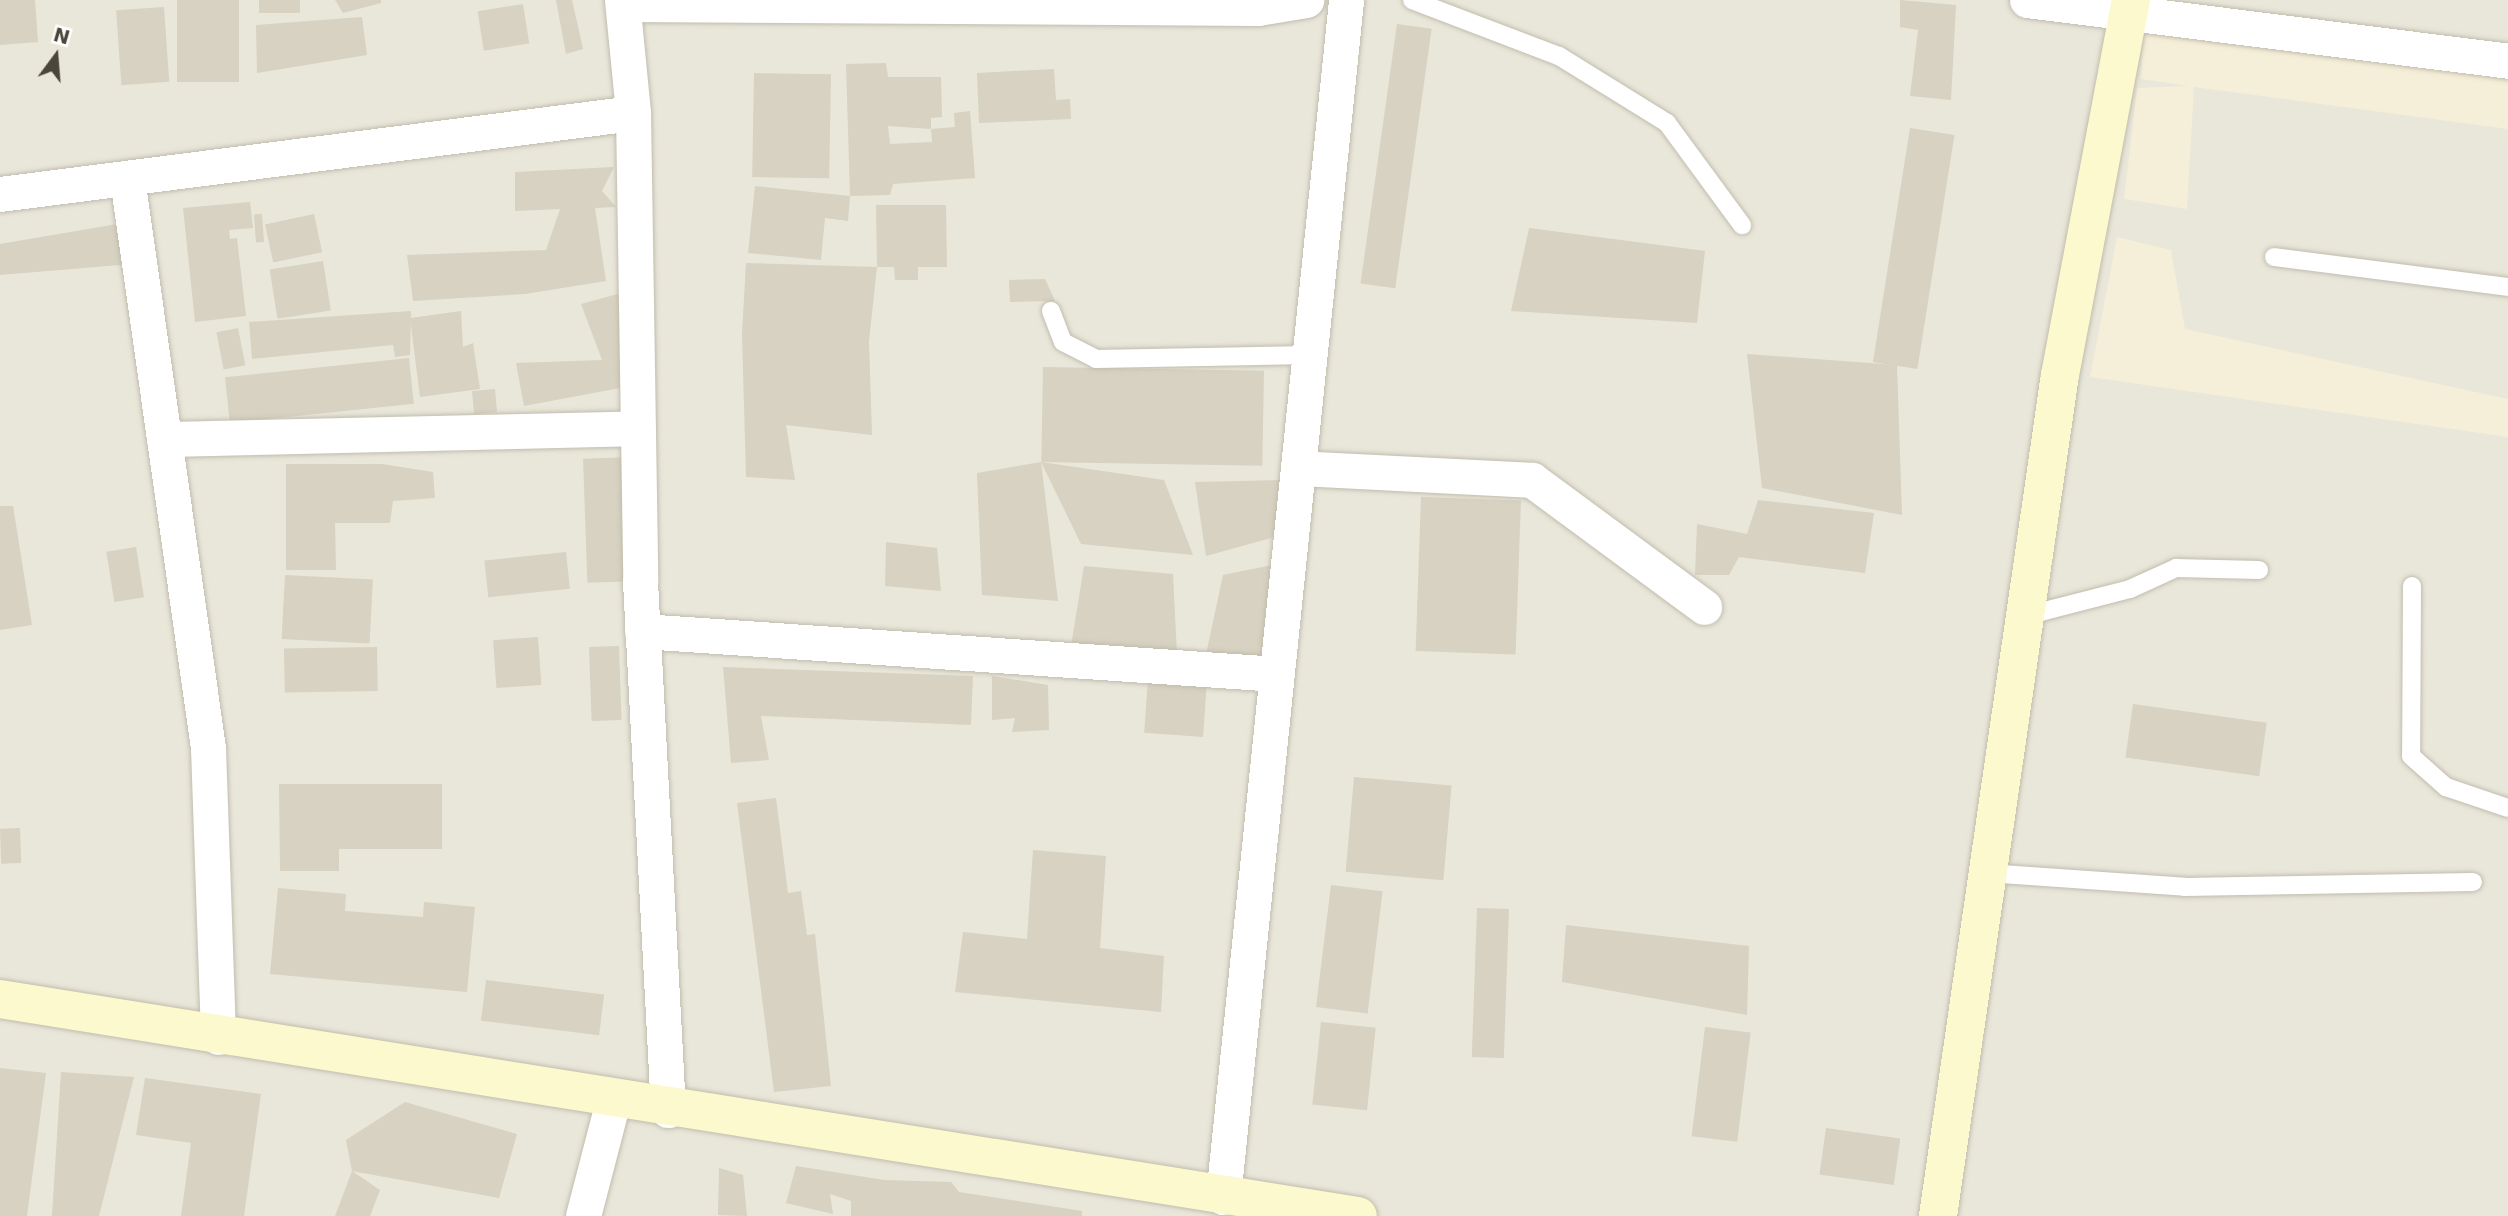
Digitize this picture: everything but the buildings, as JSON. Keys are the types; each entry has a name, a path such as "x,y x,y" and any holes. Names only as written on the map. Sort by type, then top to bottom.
{"street":[{"path":"668,1110 642,631 633,113 623,2 1258,8 1306,0"},
{"path":"1223,1197 1346,0"},
{"path":"2027,0 2130,6 2508,61"},
{"path":"1938,1216 2060,375 2130,6"},
{"path":"0,194 633,113"},
{"path":"127,178 208,748 218,1037"},
{"path":"164,439 637,428"},
{"path":"1298,468 1532,480 1704,607"},
{"path":"642,631 1277,674"},
{"path":"0,999 668,1110 1358,1216"},
{"path":"583,1216 613,1101"}],"lane":[{"path":"1412,0 1559,56 1667,123 1742,225"},
{"path":"2274,257 2508,287"},
{"path":"1051,311 1063,342 1096,359 1310,355"},
{"path":"2025,616 2130,589 2176,568 2259,570"},
{"path":"2412,586 2411,756 2446,787 2508,808"},
{"path":"1987,873 2185,887 2473,882"}],"shaded area":[{"path":"0,0 2508,0 2508,1216 0,1216"},
{"path":"2143,26 2508,71 2508,129 2194,87 2187,209 2124,199 2137,88 2188,86 2141,79"},
{"path":"2117,237 2171,250 2185,329 2508,399 2508,437 2090,377"}]}
